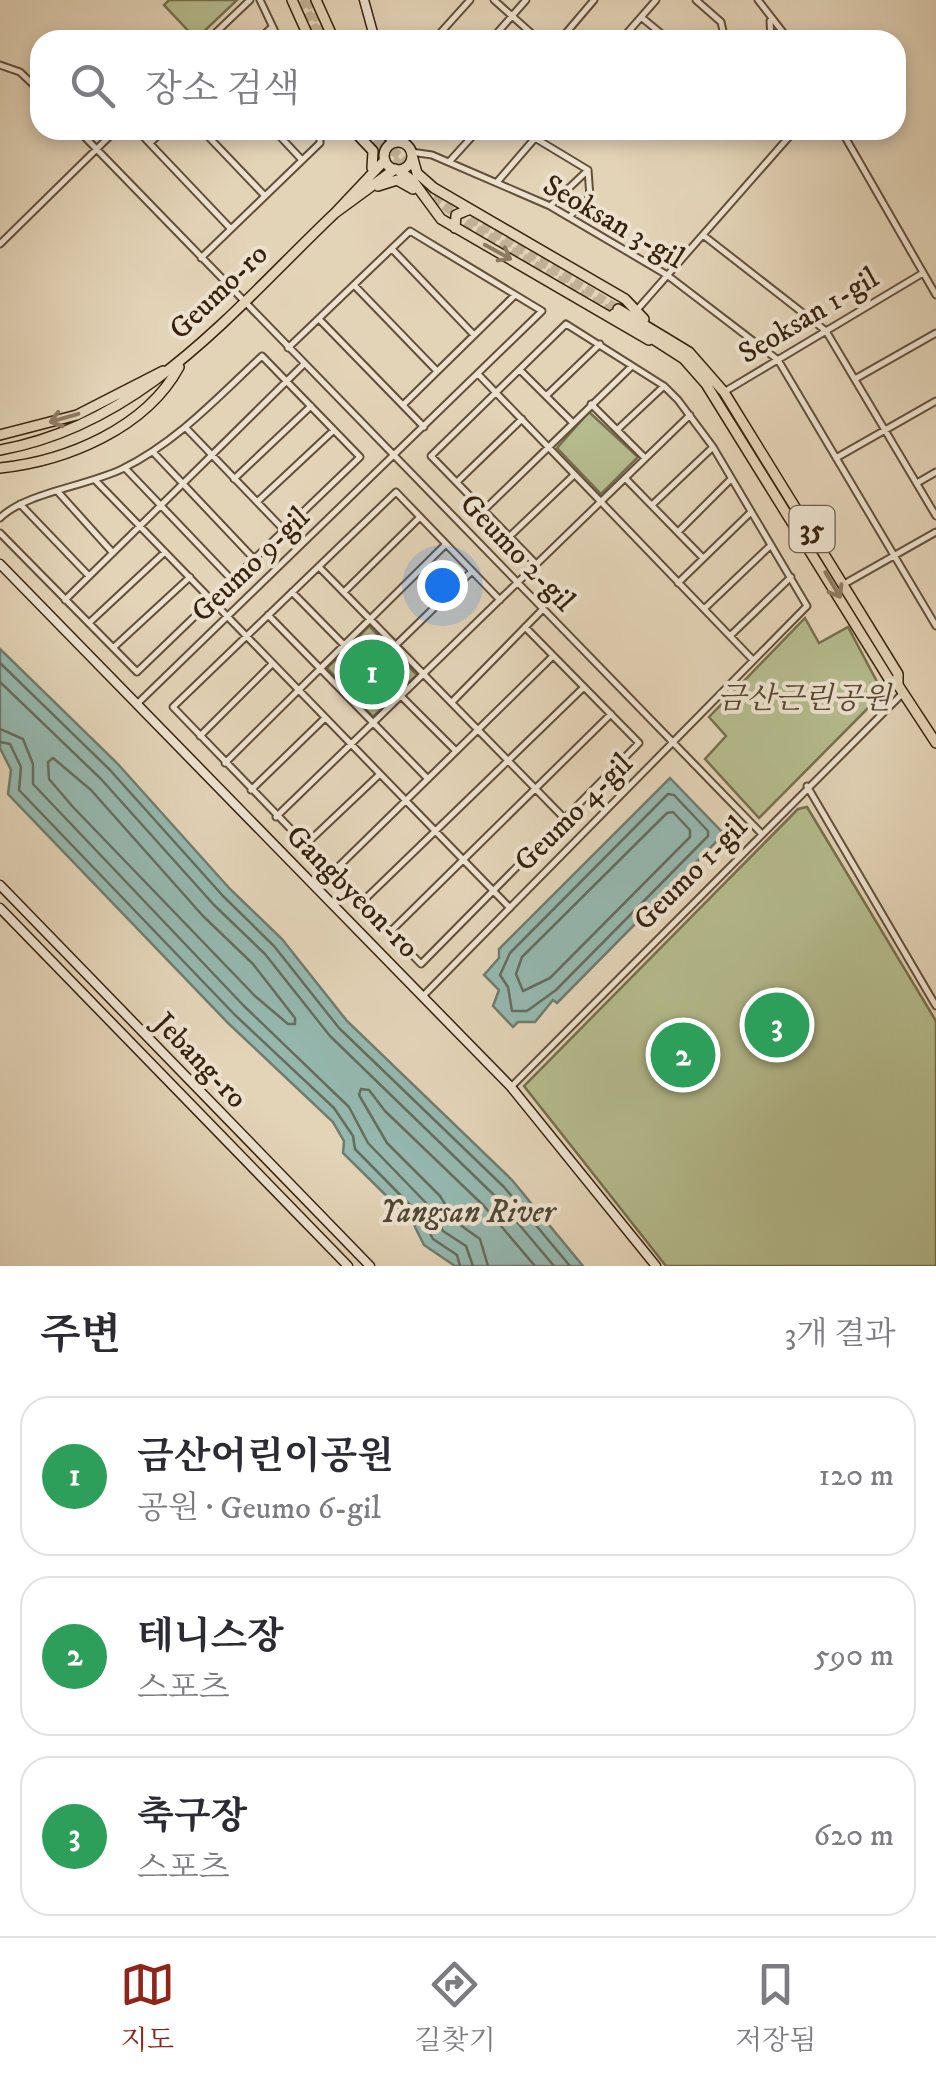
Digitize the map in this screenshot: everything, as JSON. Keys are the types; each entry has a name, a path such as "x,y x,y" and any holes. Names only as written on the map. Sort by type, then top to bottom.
{"main road":[{"path":"292,0 306,30"},
{"path":"316,0 330,30"},
{"path":"361,140 374,156 364,179"},
{"path":"364,140 413,182 422,197"},
{"path":"395,140 411,154 423,178 625,299 657,331"},
{"path":"385,159 386,150 400,143"},
{"path":"396,170 409,164 411,154"},
{"name":"Geumo-ro","path":"0,450 79,428 133,400 183,360 335,214 385,159"},
{"name":"Geumo-ro","path":"335,214 396,170"},
{"path":"364,196 392,180 405,182 455,228 613,322 670,349"},
{"path":"455,228 456,216 470,209"},
{"name":"35","path":"901,689 898,674 846,583 720,395 689,352 616,311 670,349 720,395 889,679 901,689 936,744"},
{"path":"0,435 77,415 183,360"},
{"path":"0,468 24,466 82,446 131,422 171,382 183,360"}],"street":[{"path":"218,30 250,0"},
{"path":"260,0 274,30"},
{"path":"364,0 372,30"},
{"path":"443,30 470,0"},
{"path":"494,0 527,30"},
{"path":"499,30 526,0"},
{"path":"568,30 594,0"},
{"path":"630,30 656,0"},
{"path":"696,0 721,22 723,30"},
{"path":"758,0 780,30"},
{"path":"641,17 657,30"},
{"path":"770,18 771,30"},
{"path":"268,30 272,26"},
{"path":"0,66 20,72 30,82"},
{"name":"Geumo 2-gil","path":"87,140 761,833"},
{"path":"0,244 105,140"},
{"path":"147,140 232,229"},
{"path":"150,143 153,140"},
{"path":"212,140 266,196"},
{"path":"283,140 302,160"},
{"path":"201,258 320,140"},
{"path":"400,143 403,140"},
{"path":"449,162 469,140"},
{"path":"498,181 533,140"},
{"path":"538,140 588,170"},
{"path":"636,310 785,140"},
{"path":"848,140 936,295"},
{"name":"Seoksan 3-gil","path":"411,154 449,162 550,206 667,275 778,360"},
{"path":"550,206 588,170"},
{"path":"569,217 590,196 588,170"},
{"path":"288,348 410,231 515,295 402,405"},
{"path":"703,235 826,331 936,516"},
{"path":"392,249 474,336"},
{"name":"Seoksan 1-gil","path":"720,395 924,273"},
{"path":"354,285 437,371"},
{"name":"Geumo 9-gil","path":"137,704 542,311 515,295"},
{"path":"319,319 424,427"},
{"name":"Geumo 4-gil","path":"424,994 807,606 690,415 664,386 566,324 431,456 536,564"},
{"path":"855,379 936,333"},
{"path":"546,396 600,344"},
{"path":"0,518 20,504 96,481 153,452 186,428 262,356 360,457 136,672 0,534"},
{"path":"778,360 936,626"},
{"path":"65,600 304,364"},
{"path":"484,510 633,365"},
{"path":"520,370 572,422"},
{"path":"478,374 753,660"},
{"path":"617,430 664,386"},
{"path":"836,458 936,401"},
{"path":"591,404 645,458"},
{"path":"234,479 311,406"},
{"path":"276,817 690,415"},
{"path":"457,482 522,419"},
{"path":"186,428 284,530"},
{"path":"257,502 334,430"},
{"path":"652,505 713,447"},
{"path":"153,452 254,559"},
{"path":"125,468 232,580"},
{"path":"917,483 936,472"},
{"path":"509,537 574,475"},
{"path":"625,478 704,558"},
{"path":"678,532 731,479"},
{"path":"96,481 510,908"},
{"path":"500,600 396,492 173,707 421,964 639,744 525,627"},
{"path":"59,494 113,553"},
{"path":"20,504 89,576"},
{"path":"678,583 751,512"},
{"path":"344,592 420,518"},
{"path":"846,583 936,532"},
{"path":"225,763 446,544"},
{"path":"704,610 772,545"},
{"path":"88,623 166,552"},
{"name":"Gangbyeon-ro","path":"0,564 511,1087 656,1266"},
{"path":"318,566 565,819"},
{"path":"396,645 472,571"},
{"path":"113,648 190,577"},
{"path":"730,636 790,577"},
{"path":"292,592 344,645"},
{"path":"452,702 543,609"},
{"path":"268,616 428,779"},
{"path":"332,874 553,656"},
{"path":"200,736 273,662"},
{"path":"361,903 584,687"},
{"name":"Geumo 1-gil","path":"511,1087 901,689"},
{"path":"401,696 456,751"},
{"path":"390,932 611,714"},
{"path":"251,790 326,718"},
{"path":"304,846 380,774"},
{"path":"808,786 936,1006"},
{"name":"Jebang-ro","path":"0,885 370,1266"},
{"path":"0,908 348,1266"}],"green space":[{"path":"169,0 237,0 205,30 188,30 164,5"},
{"path":"589,412 638,457 601,494 557,448"},
{"name":"금산근린공원","path":"805,618 819,643 848,627 883,693 759,818 705,759 726,736 709,717"},
{"path":"369,626 417,675 373,717 327,668"},
{"path":"807,807 936,1021 936,1266 666,1266 524,1086 798,809"}],"water":[{"name":"Yangsan River","path":"0,649 117,763 230,889 282,939 347,1021 512,1180 583,1266 455,1266 424,1245 412,1221 343,1153 344,1141 333,1122 228,1023 8,794 11,770 0,748"},
{"path":"670,778 724,834 557,1003 553,1000 535,1022 518,1022 513,1027 493,1006 499,990 484,975 499,958 499,949"}],"tunnel":[{"path":"302,0 316,30"},
{"path":"309,0 322,30"},
{"path":"376,140 409,175"},
{"path":"383,140 407,164"},
{"path":"423,189 467,223 614,314"},
{"path":"459,211 618,309"}],"place":[{"name":"금산어린이공원","path":"372,672"},
{"name":"축구장","path":"777,1025"},
{"name":"테니스장","path":"683,1055"}]}
